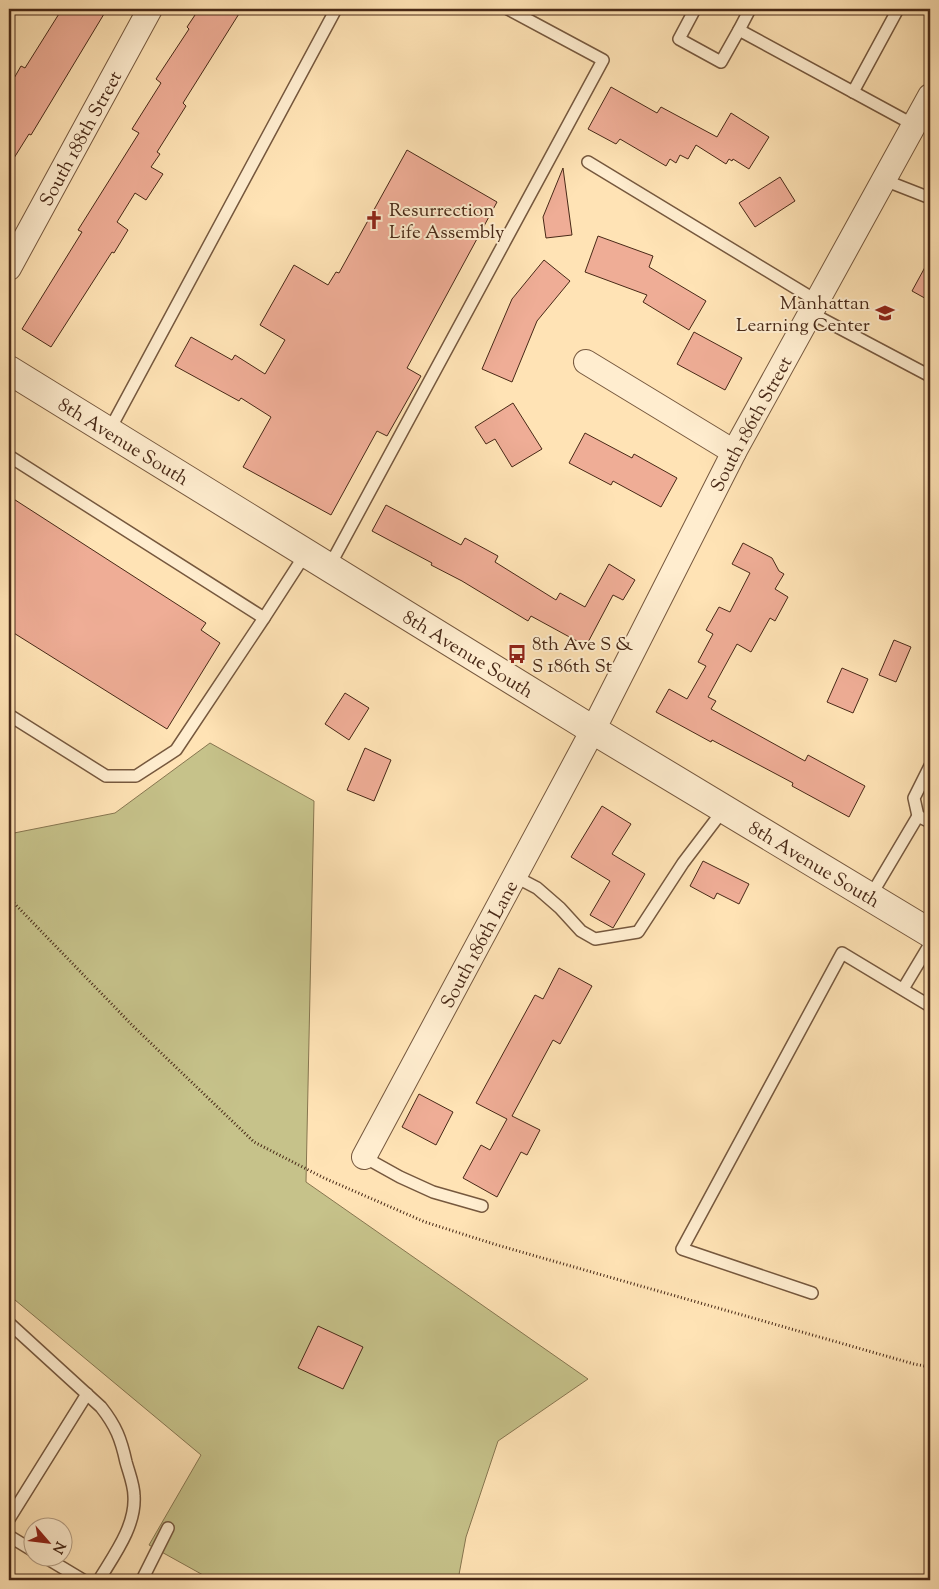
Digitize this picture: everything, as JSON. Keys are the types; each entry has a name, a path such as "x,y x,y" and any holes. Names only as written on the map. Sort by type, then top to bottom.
{"street":[{"name":"South 188th Street","path":"9,268 150,9"},
{"name":"South 186th Street","path":"593,730 734,452 930,96"},
{"path":"586,362 734,452"},
{"name":"8th Avenue South","path":"9,370 593,730 930,933"},
{"name":"South 186th Lane","path":"364,1156 593,730"}],"lane":[{"path":"109,431 336,9"},
{"path":"9,715 106,776 136,776 176,750 264,618 317,560 603,60 508,9"},
{"path":"696,9 679,39 721,62 750,9"},
{"path":"853,92 898,9"},
{"path":"739,30 914,125"},
{"path":"588,162 814,307 930,376"},
{"path":"884,180 930,198"},
{"path":"9,456 264,618"},
{"path":"870,897 918,816 914,798 930,766"},
{"path":"514,876 537,888 560,908 581,931 595,939 638,932 683,863 724,809"},
{"path":"918,816 930,822"},
{"path":"902,989 930,944"},
{"path":"812,1293 682,1249 842,952 930,1006"},
{"path":"364,1156 400,1177 433,1192 482,1206"},
{"path":"9,1323 87,1394 112,1421 120,1437 134,1496 128,1526 122,1541 99,1580"},
{"path":"9,1519 87,1394"},
{"path":"142,1580 168,1528"},
{"path":"9,1536 22,1544"},
{"path":"60,1566 83,1580"}],"path":[{"path":"9,898 133,1026 254,1142 324,1178 425,1222 497,1245 930,1367"}],"shaded area":[{"path":"210,743 314,801 306,1182 588,1379 498,1441 466,1537 458,1580 212,1580 149,1545 201,1455 9,1295 9,834 115,813"}],"building":[{"path":"62,9 107,9 31,135 29,134 9,166 9,87 21,66 25,68"},
{"path":"199,9 242,9 183,103 186,106 157,152 160,154 151,167 163,174 146,200 135,193 117,222 128,230 51,347 22,329 82,232 78,230 139,133 132,129 161,83 156,79 189,29 187,27"},
{"path":"611,87 657,113 661,107 717,137 731,113 769,137 749,169 733,159 732,161 729,159 726,164 696,145 688,159 680,155 676,163 670,159 666,166 620,139 616,144 588,129"},
{"path":"407,150 497,202 407,368 421,376 387,436 377,431 331,515 243,467 271,417 241,398 239,401 175,366 191,337 232,360 235,355 265,374 285,340 260,325 294,265 328,285 336,272 339,273"},
{"path":"563,168 572,235 546,238 543,217"},
{"path":"780,177 795,201 755,227 739,203"},
{"path":"598,236 653,256 649,267 706,301 689,330 643,302 647,295 585,272"},
{"path":"930,258 930,301 912,291"},
{"path":"544,260 570,281 537,321 512,382 482,369 512,299"},
{"path":"694,332 742,358 725,390 677,364"},
{"path":"513,403 542,449 512,467 495,439 486,444 475,427"},
{"path":"585,433 632,458 634,454 677,478 661,507 613,481 611,485 569,463"},
{"path":"9,496 206,623 201,630 220,643 167,729 9,630"},
{"path":"386,505 461,545 465,538 498,556 495,562 556,600 560,593 585,607 609,564 635,580 623,600 613,595 586,646 531,616 528,621 462,581 431,565 432,563 372,531"},
{"path":"743,543 772,558 779,571 784,574 775,589 788,597 775,621 770,618 751,652 737,644 708,697 716,701 711,709 805,761 808,755 865,786 849,817 792,786 793,783 656,712 669,689 687,699 706,666 698,662 713,634 706,630 719,607 730,612 750,573 732,564"},
{"path":"894,640 911,647 896,682 879,675"},
{"path":"842,668 868,679 853,713 827,702"},
{"path":"345,693 369,708 349,740 325,724"},
{"path":"365,748 391,760 374,801 347,790"},
{"path":"602,806 631,824 612,854 645,874 613,928 590,915 610,881 571,857"},
{"path":"703,861 749,884 739,904 717,893 714,899 690,886"},
{"path":"559,968 592,986 560,1044 553,1040 512,1116 540,1130 527,1155 521,1152 497,1197 463,1178 481,1145 490,1150 507,1119 476,1103 535,995 543,999"},
{"path":"419,1094 453,1112 436,1145 402,1127"},
{"path":"318,1326 363,1347 343,1389 298,1368"}],"place":[{"name":"Resurrection Life Assembly","path":"374,220"},
{"name":"Manhattan Learning Center","path":"885,313"},
{"name":"8th Ave S & S 186th St","path":"517,654"}]}
